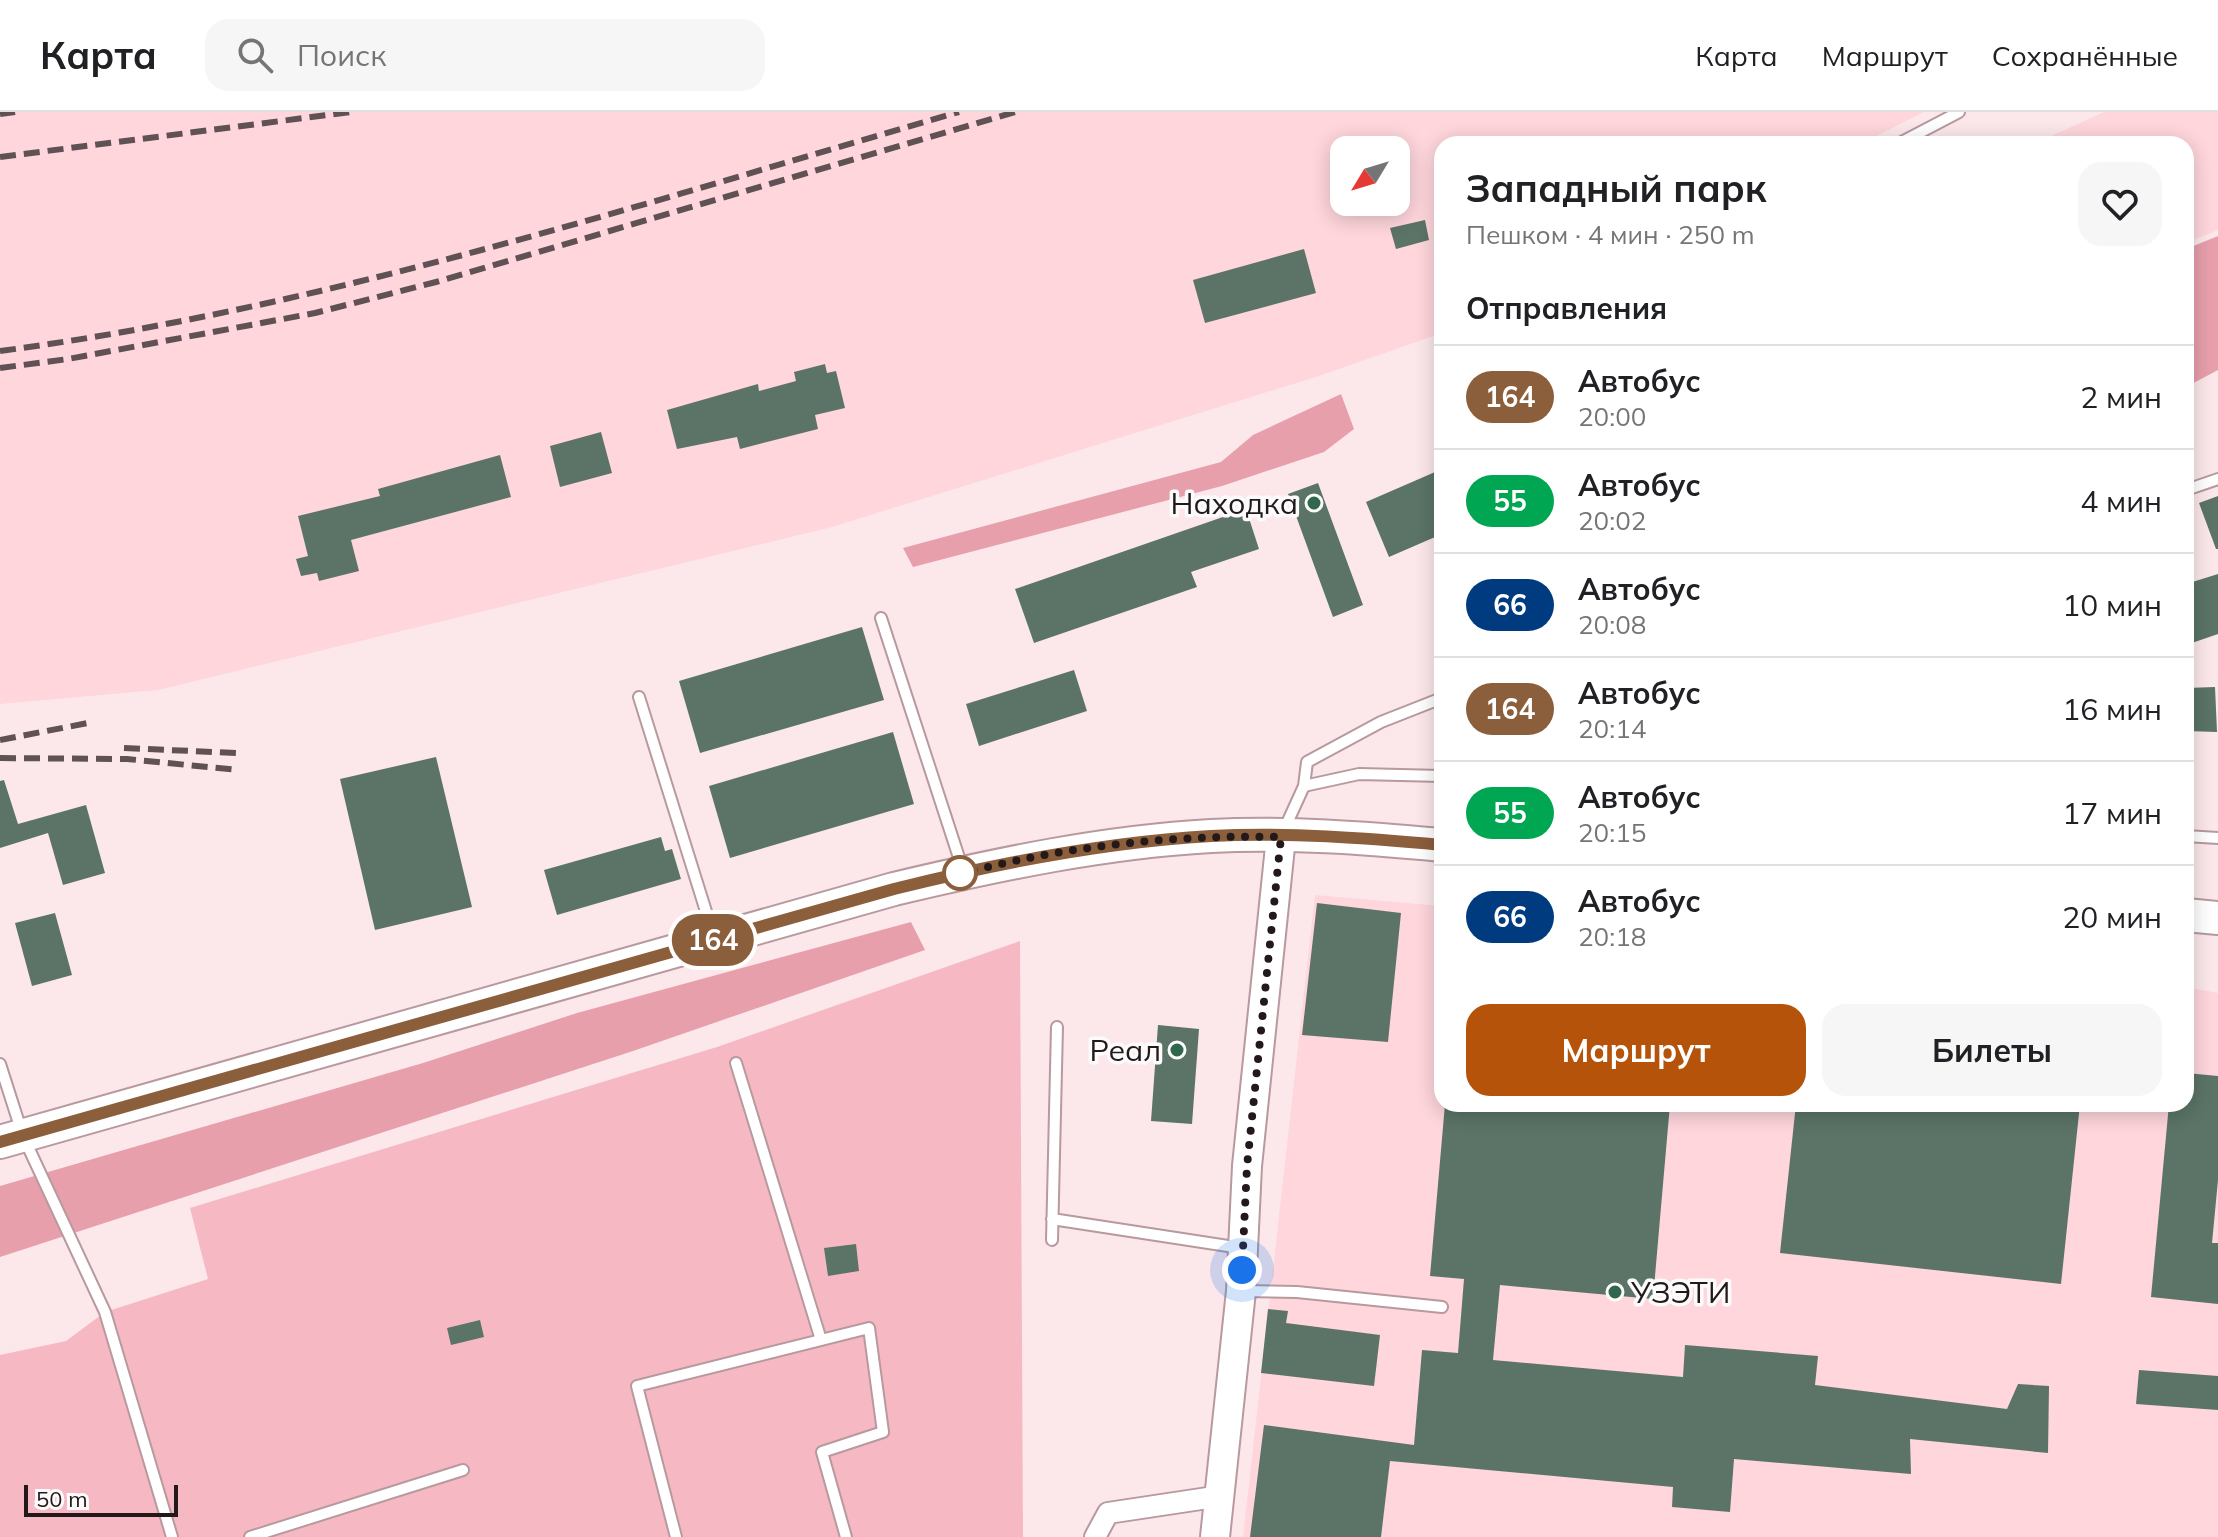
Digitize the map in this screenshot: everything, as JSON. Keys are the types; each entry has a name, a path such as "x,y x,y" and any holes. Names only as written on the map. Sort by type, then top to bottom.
{"main road":[{"path":"12,1139 715,939 1025,858 1213,836 1376,839 1434,844"},
{"path":"2194,916 2218,918"}],"street":[{"path":"1215,1537 1241,1291 1247,1166 1281,837"},
{"path":"1095,1537 1108,1513 1221,1496"}],"lane":[{"path":"1913,136 1959,112"},
{"path":"2194,487 2218,479"},
{"path":"881,618 964,872"},
{"path":"639,697 715,939"},
{"path":"1281,837 1304,786 1307,762 1381,722 1434,701"},
{"path":"1304,786 1359,774 1434,776"},
{"path":"2194,836 2218,838"},
{"path":"1052,1240 1057,1027"},
{"path":"736,1063 821,1340"},
{"path":"0,1064 12,1139 105,1312 172,1537"},
{"path":"1052,1219 1243,1248"},
{"path":"1241,1291 1297,1292 1442,1307"},
{"path":"676,1537 637,1386 869,1328 883,1432 822,1452 846,1537"},
{"path":"250,1537 463,1470"}],"shaded area":[{"path":"0,112 1924,112 1877,136 1434,136 1434,336 1319,376 832,527 158,690 0,704"},
{"path":"2104,112 2218,112 2218,230 2194,240 2194,136 2052,136"},
{"path":"2218,236 2218,370 2194,383 2194,246"},
{"path":"1341,394 1354,429 1324,452 1222,486 913,567 903,548 1221,462 1253,435"},
{"path":"1315,895 1434,905 1434,1112 2194,1112 2194,988 2218,993 2218,1537 1243,1537"},
{"path":"911,922 925,950 633,1051 0,1257 0,1186 423,1063 577,1013"},
{"path":"1020,941 1023,1537 0,1537 0,1355 66,1341 105,1312 208,1279 190,1208 717,1047"}],"building":[{"path":"1425,220 1429,240 1396,249 1390,228"},
{"path":"1304,249 1316,293 1205,323 1193,280"},
{"path":"825,364 827,373 836,371 845,408 815,415 818,429 740,449 737,437 677,449 667,410 758,384 759,391 796,381 794,372"},
{"path":"601,432 612,473 560,487 550,446"},
{"path":"500,455 511,497 351,540 359,571 319,581 317,573 301,576 296,559 308,556 298,516 380,496 378,489"},
{"path":"1434,472 1434,537 1389,557 1366,502"},
{"path":"1318,483 1363,605 1333,617 1288,494"},
{"path":"2218,496 2218,549 2216,549 2199,503"},
{"path":"1246,509 1259,549 1191,572 1197,587 1034,643 1015,589"},
{"path":"2218,574 2218,634 2194,642 2194,582"},
{"path":"862,627 884,700 700,753 679,681"},
{"path":"1074,670 1087,711 979,746 966,704"},
{"path":"2215,687 2217,732 2194,731 2194,688"},
{"path":"893,732 914,804 730,858 709,786"},
{"path":"436,757 472,907 375,930 340,779"},
{"path":"4,780 18,824 86,805 105,873 63,885 48,833 0,848 0,781"},
{"path":"661,837 665,851 672,849 681,879 557,915 544,870"},
{"path":"1317,903 1401,913 1388,1042 1302,1035"},
{"path":"55,913 72,975 32,986 15,923"},
{"path":"1158,1025 1199,1029 1192,1124 1151,1121"},
{"path":"2194,1074 2218,1076 2218,1180 2212,1243 2218,1243 2218,1304 2151,1297 2168,1112 2194,1112"},
{"path":"1444,1112 1669,1112 1653,1299 1500,1285 1493,1360 1683,1377 1685,1345 1818,1356 1815,1385 2007,1409 2018,1384 2049,1386 2048,1453 1910,1439 1911,1474 1734,1459 1730,1512 1672,1507 1673,1487 1390,1461 1381,1537 1250,1537 1264,1425 1414,1445 1422,1350 1458,1353 1464,1279 1430,1276"},
{"path":"1795,1112 2079,1112 2061,1284 1780,1253"},
{"path":"856,1244 859,1271 828,1276 824,1248"},
{"path":"1268,1309 1288,1311 1286,1323 1380,1335 1374,1386 1261,1373"},
{"path":"480,1320 484,1337 451,1345 447,1328"},
{"path":"2139,1370 2218,1376 2218,1410 2136,1404"}],"railway":[{"path":"0,114 15,112"},
{"path":"0,157 351,112"},
{"path":"0,351 122,332 364,280 483,250 959,112"},
{"path":"0,368 68,359 315,313 436,282 1015,112"},
{"path":"0,740 88,723"},
{"path":"124,748 236,753"},
{"path":"0,758 127,759 238,770"}],"bus line":[{"name":"164","path":"0,1142 894,889 1025,858 1213,836 1376,839 1434,844"}],"place":[{"name":"Находка","path":"1314,503"},
{"name":"Реал","path":"1177,1050"},
{"name":"УЗЭТИ","path":"1615,1292"}],"route":[{"path":"960,873 1025,858 1127,844 1213,836 1281,837 1247,1166 1242,1270"}]}
